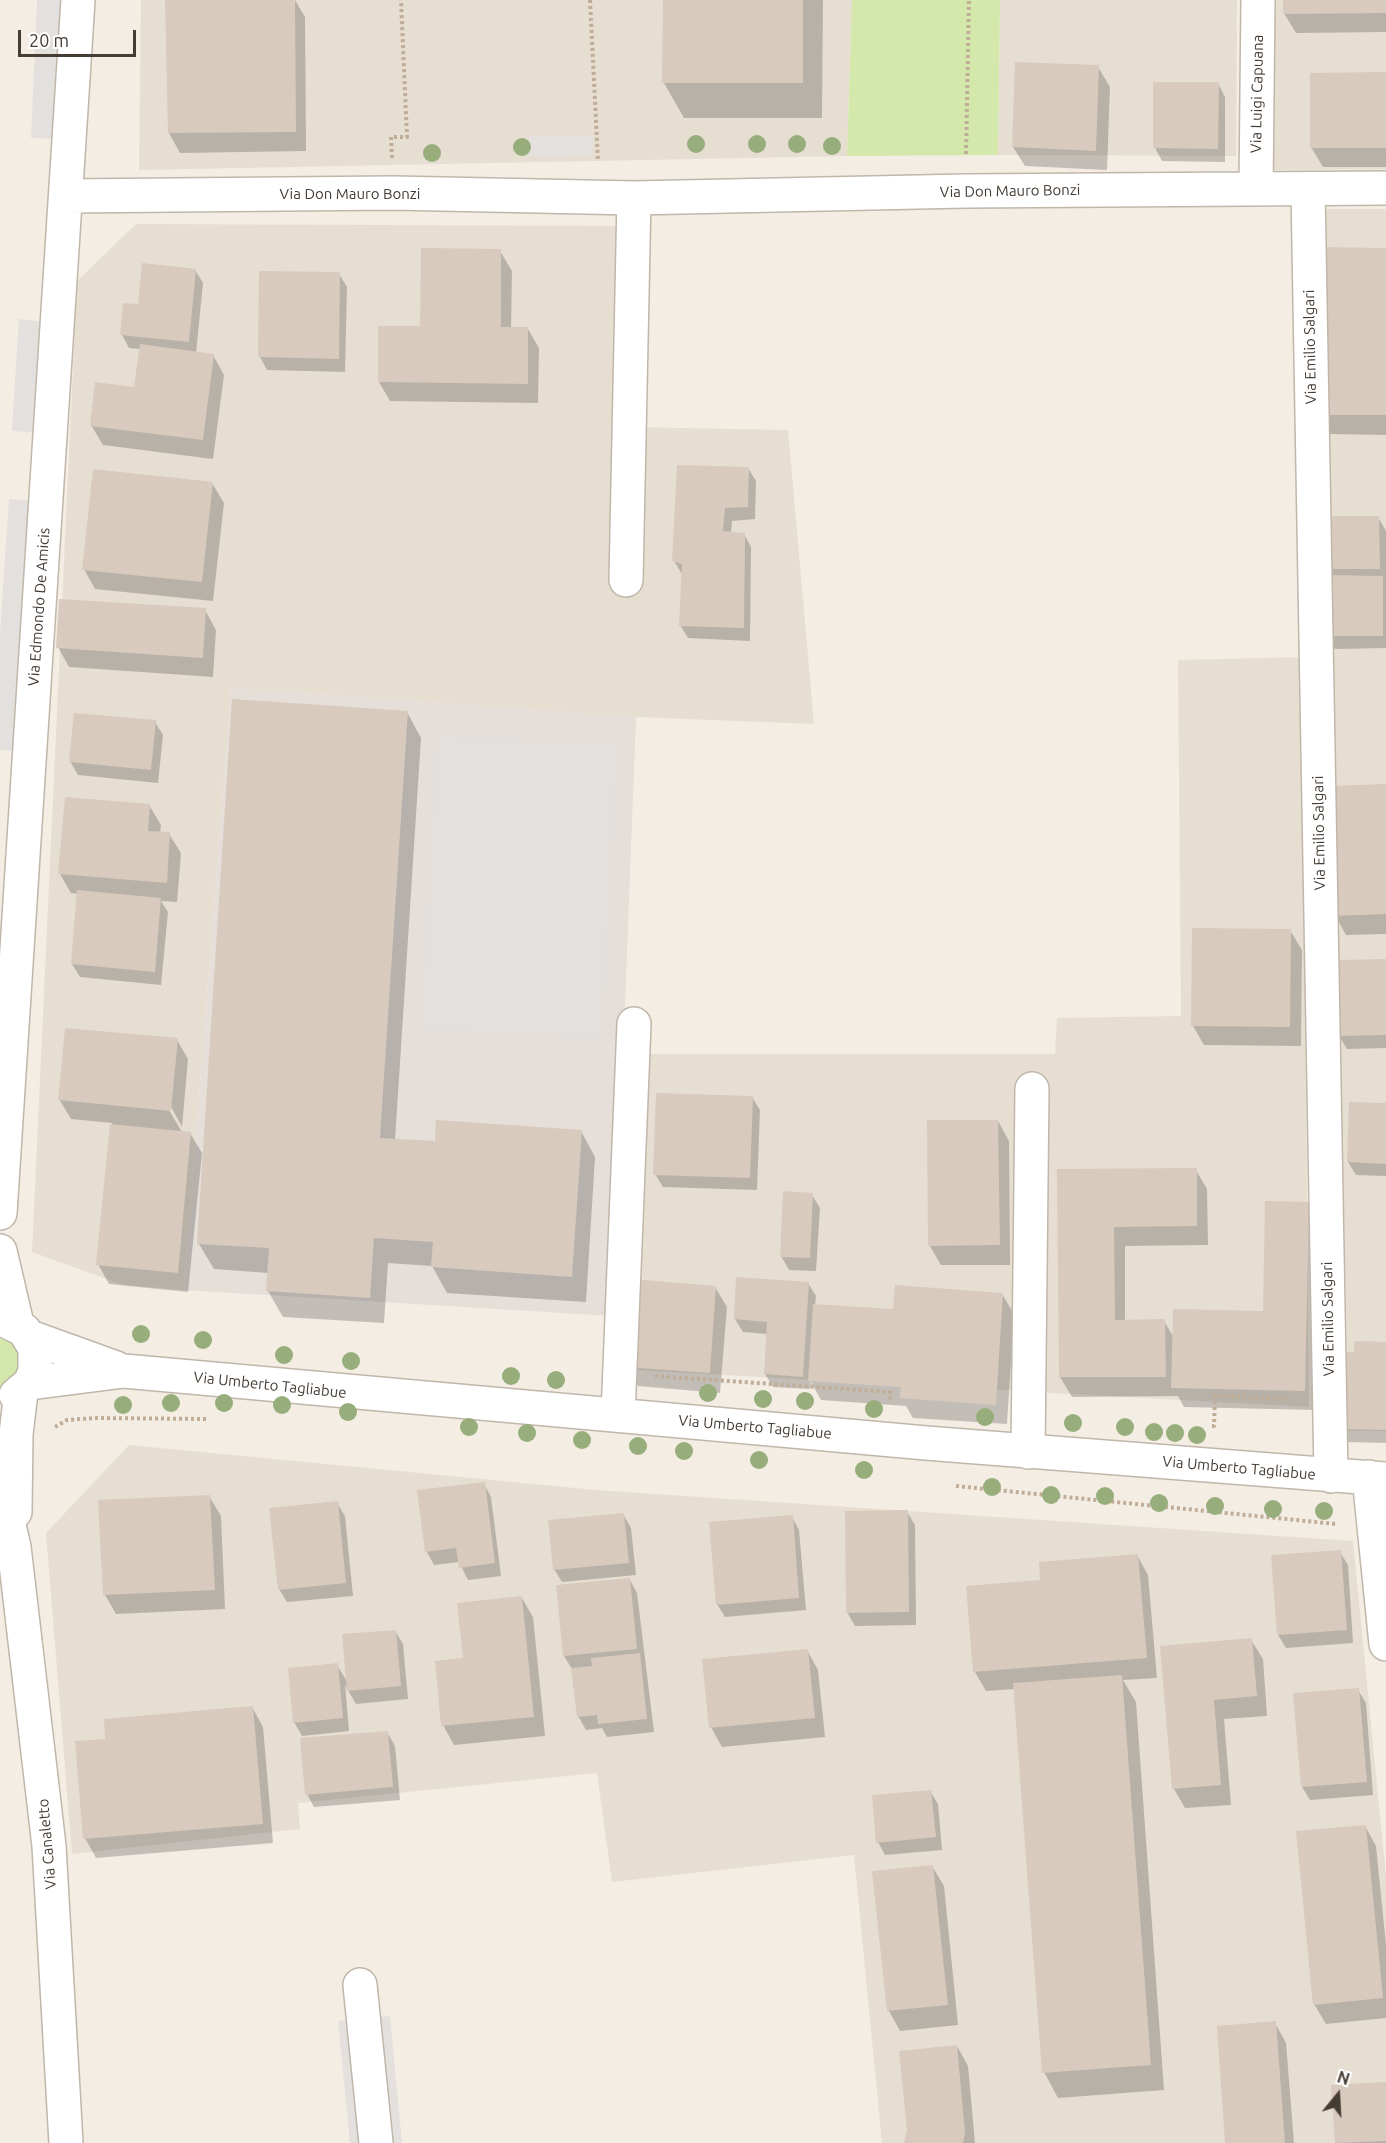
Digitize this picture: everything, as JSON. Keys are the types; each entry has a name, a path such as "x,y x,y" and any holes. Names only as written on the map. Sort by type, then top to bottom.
{"street":[{"name":"Via Edmondo De Amicis","path":"0,1213 78,0"},
{"name":"Via Luigi Capuana","path":"1256,189 1258,0"},
{"name":"Via Don Mauro Bonzi","path":"66,196 393,193 634,198 966,191 1386,188"},
{"name":"Via Emilio Salgari","path":"1308,190 1331,1476"},
{"path":"626,580 634,198"},
{"path":"618,1415 634,1024"},
{"path":"1028,1452 1032,1089"},
{"path":"0,1251 16,1326"},
{"name":"Via Umberto Tagliabue","path":"16,1326 124,1371"},
{"name":"Via Canaletto","path":"14,1547 17,1392 37,1360 16,1326"},
{"name":"Via Umberto Tagliabue","path":"17,1392 124,1371 1028,1452 1377,1478"},
{"path":"1377,1478 1386,1644"},
{"name":"Via Canaletto","path":"0,1486 14,1547 49,1846 66,2143"},
{"path":"360,1985 376,2143"}],"path":[{"path":"393,193 391,137 407,137 401,0"},
{"path":"590,0 600,197"},
{"path":"966,191 969,0"},
{"path":"620,1373 890,1392 890,1403 900,1404"},
{"path":"1205,1425 1214,1426 1215,1396 1297,1399"},
{"path":"52,1428 67,1420 95,1418 210,1419"}],"shaded area":[{"path":"37,0 62,0 55,139 31,138"},
{"path":"141,0 852,0 847,156 139,170"},
{"path":"1000,0 1237,0 1236,156 998,155"},
{"path":"1273,0 1386,0 1386,169 1271,170"},
{"path":"529,136 593,136 592,156 529,157"},
{"path":"1321,209 1386,209 1386,1431 1349,1431"},
{"path":"136,224 632,226 629,427 788,430 814,724 636,717 231,688 184,1290 123,1285 32,1252 77,281"},
{"path":"19,319 47,322 40,433 12,431"},
{"path":"9,499 39,501 22,751 0,750 0,633"},
{"path":"1302,657 1309,1407 614,1369 624,1054 1055,1054 1057,1018 1181,1016 1178,660"},
{"path":"231,688 636,717 613,1316 184,1290"},
{"path":"436,735 618,744 602,1039 421,1029"},
{"path":"129,1445 596,1490 1353,1541 1386,1876 1386,2143 882,2143 854,1855 612,1882 597,1773 298,1803 300,1829 72,1854 46,1533"},
{"path":"390,2016 402,2143 350,2143 338,2021"}],"green space":[{"path":"852,0 1000,0 998,155 847,156"},
{"path":"0,1333 9,1337 21,1352 18,1375 0,1387"}],"building":[{"path":"165,0 295,0 296,132 168,133"},
{"path":"663,0 803,0 803,83 662,83"},
{"path":"1283,0 1386,0 1386,13 1283,14"},
{"path":"1015,62 1099,65 1096,151 1012,147"},
{"path":"1386,72 1386,148 1310,148 1310,73"},
{"path":"1153,82 1219,82 1218,149 1153,148"},
{"path":"1318,247 1386,248 1386,415 1317,415"},
{"path":"421,248 501,249 501,327 528,327 528,384 378,382 378,326 420,326"},
{"path":"142,263 196,269 189,342 120,335 123,303 138,304"},
{"path":"259,271 340,272 339,359 258,357"},
{"path":"140,344 214,354 203,440 90,426 95,382 134,387"},
{"path":"677,465 749,467 748,507 725,508 723,531 745,533 744,628 679,626 682,564 672,561"},
{"path":"93,469 213,482 202,582 82,570"},
{"path":"1324,516 1379,516 1380,569 1325,569"},
{"path":"1326,575 1383,576 1383,636 1326,636"},
{"path":"59,599 206,608 203,658 56,648"},
{"path":"232,699 408,711 380,1138 435,1141 436,1120 582,1130 572,1277 431,1267 433,1242 374,1238 370,1298 266,1291 269,1248 197,1244"},
{"path":"74,713 156,720 151,770 69,762"},
{"path":"1386,784 1386,914 1334,916 1330,786"},
{"path":"65,797 150,804 148,831 170,832 167,883 58,874"},
{"path":"77,890 161,898 155,972 71,964"},
{"path":"1192,928 1291,929 1290,1027 1191,1026"},
{"path":"1386,959 1386,1035 1338,1036 1336,960"},
{"path":"65,1028 178,1038 171,1111 58,1100"},
{"path":"656,1093 753,1096 750,1178 653,1175"},
{"path":"1349,1102 1386,1103 1386,1164 1347,1162"},
{"path":"927,1120 998,1120 1000,1245 928,1246"},
{"path":"110,1124 191,1132 178,1273 96,1265"},
{"path":"1197,1168 1197,1226 1114,1227 1115,1320 1165,1319 1166,1377 1059,1377 1057,1169"},
{"path":"783,1191 813,1193 810,1258 780,1257"},
{"path":"1265,1201 1309,1202 1305,1391 1171,1388 1173,1309 1263,1311"},
{"path":"736,1277 809,1282 803,1377 764,1374 767,1322 734,1319"},
{"path":"632,1279 716,1286 710,1373 625,1367"},
{"path":"895,1285 1003,1293 996,1405 900,1398 901,1387 808,1381 813,1304 893,1309"},
{"path":"1354,1341 1386,1342 1386,1430 1338,1429 1338,1352 1354,1352"},
{"path":"485,1482 495,1563 459,1568 456,1548 425,1552 417,1490"},
{"path":"210,1495 215,1590 103,1595 98,1500"},
{"path":"338,1501 346,1583 278,1590 269,1508"},
{"path":"908,1510 909,1612 846,1613 845,1511"},
{"path":"624,1513 629,1563 553,1570 548,1520"},
{"path":"793,1515 799,1598 716,1605 709,1522"},
{"path":"1341,1550 1347,1630 1277,1635 1271,1555"},
{"path":"1138,1554 1147,1658 973,1672 966,1586 1040,1580 1039,1562"},
{"path":"630,1578 637,1649 563,1656 556,1585"},
{"path":"522,1596 534,1717 441,1726 435,1661 463,1658 457,1603"},
{"path":"396,1630 401,1686 347,1691 342,1634"},
{"path":"1252,1638 1257,1696 1214,1700 1221,1785 1172,1789 1160,1646"},
{"path":"808,1649 815,1718 709,1728 702,1659"},
{"path":"640,1653 647,1719 598,1724 597,1715 577,1717 571,1668 592,1666 591,1658"},
{"path":"338,1663 343,1718 293,1723 288,1668"},
{"path":"1122,1675 1151,2065 1042,2073 1013,1683"},
{"path":"1359,1688 1367,1782 1301,1787 1293,1693"},
{"path":"253,1706 263,1824 83,1839 75,1741 105,1739 104,1719"},
{"path":"388,1731 393,1787 305,1795 300,1738"},
{"path":"931,1790 936,1837 876,1843 872,1795"},
{"path":"1366,1825 1383,1998 1313,2005 1296,1831"},
{"path":"933,1865 948,2005 887,2011 872,1871"},
{"path":"1276,2021 1285,2143 1225,2143 1217,2026"},
{"path":"957,2045 965,2133 963,2143 904,2143 907,2130 899,2051"},
{"path":"1386,2082 1386,2141 1335,2143 1331,2085"}]}
